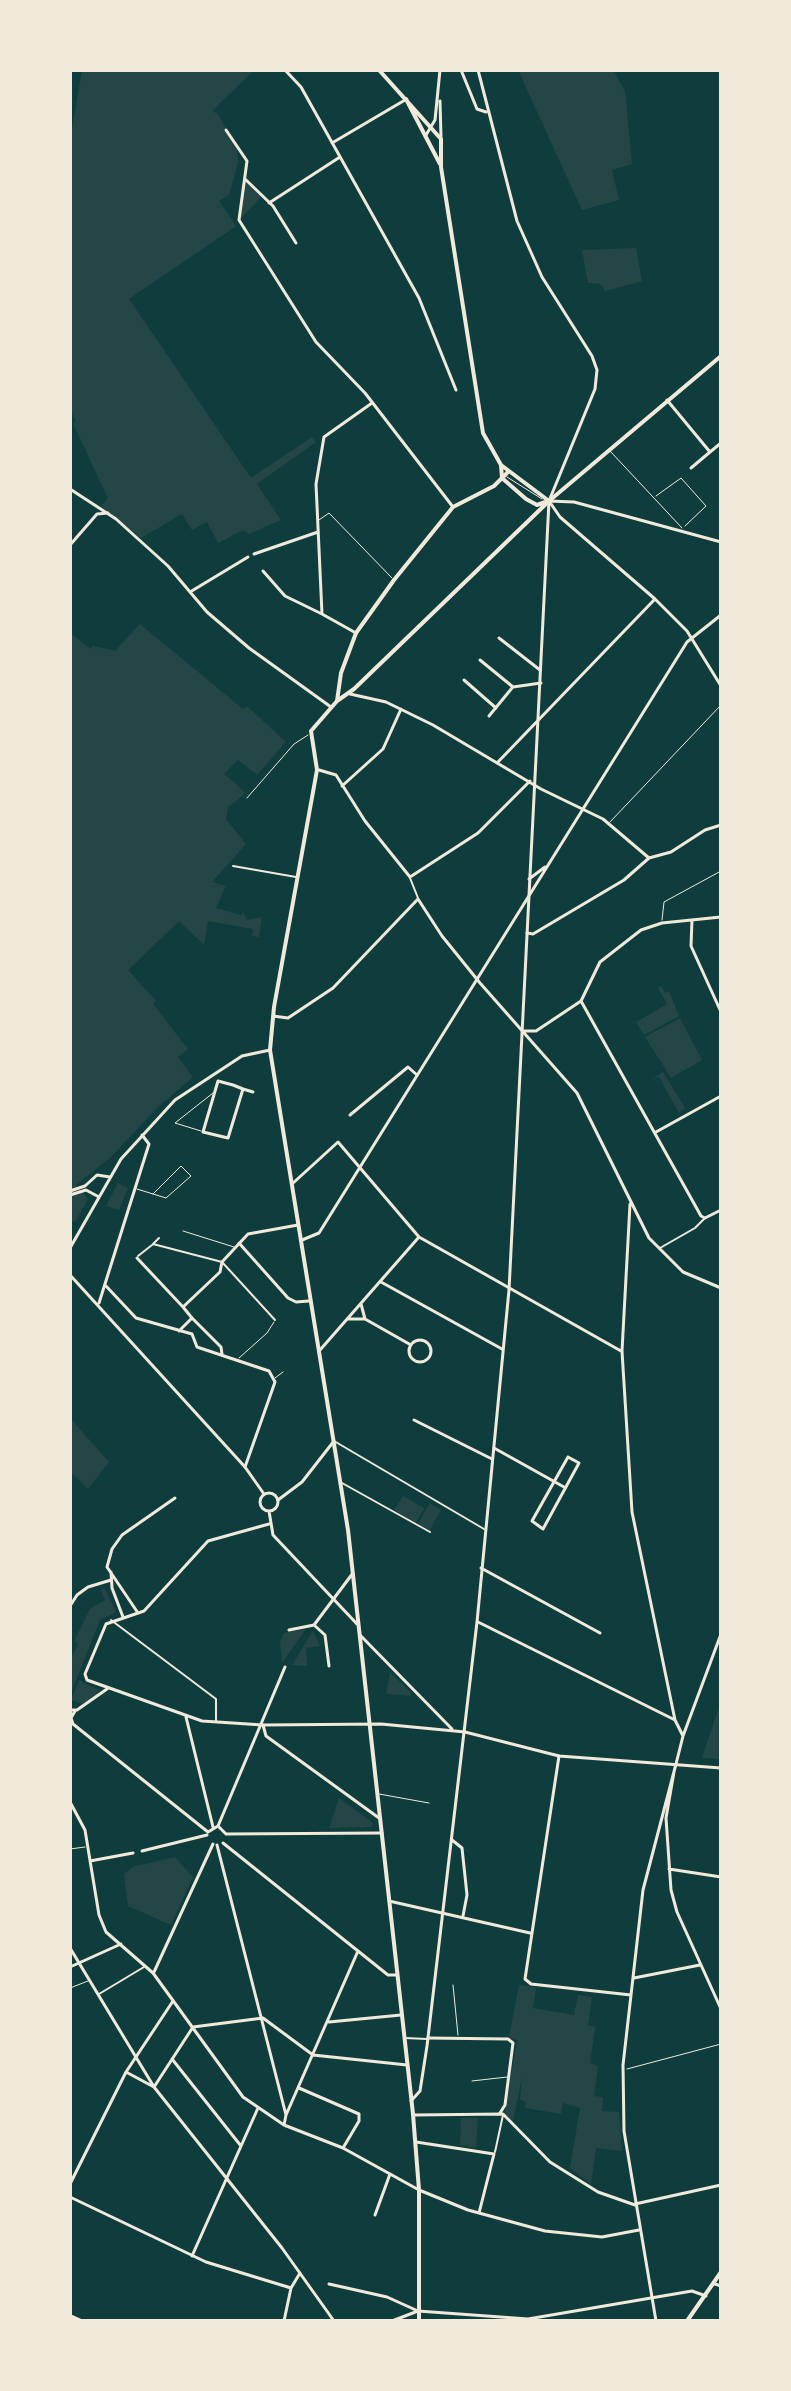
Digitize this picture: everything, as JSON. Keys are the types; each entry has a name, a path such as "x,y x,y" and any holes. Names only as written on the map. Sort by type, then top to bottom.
{"main road":[{"path":"379,70 441,139 441,167 480,423 514,488 537,505 549,501"},
{"path":"406,99 441,167"},
{"path":"419,2321 416,2142 353,1573 341,1482 270,1050 273,1016 317,770 310,735 313,727 337,701 349,693 549,501 721,356"},
{"path":"501,465 505,474 549,501"},
{"path":"337,701 341,673 356,633 394,580 453,507 486,491 505,474"},
{"path":"687,2321 718,2285 721,2272"},
{"path":"70,2316 81,2321"}],"street":[{"path":"285,70 301,87 419,298 456,390"},
{"path":"440,70 441,139"},
{"path":"461,70 477,109 486,112"},
{"path":"411,2101 420,2091 452,1840 509,1290 549,501 595,389 595,362 542,277 517,221 486,112 478,70"},
{"path":"426,135 439,98"},
{"path":"332,143 406,99"},
{"path":"226,130 247,161 239,220 316,342 372,403 453,507"},
{"path":"269,203 340,157"},
{"path":"245,179 269,203 296,243"},
{"path":"667,400 710,452"},
{"path":"322,614 316,484 324,437 372,403"},
{"path":"691,468 721,443"},
{"path":"70,489 109,513 168,566 190,592 253,651 331,707"},
{"path":"549,501 574,502 721,542"},
{"path":"549,501 560,517 655,599 692,636 721,686"},
{"path":"70,545 99,508"},
{"path":"97,514 109,513"},
{"path":"254,554 318,532"},
{"path":"190,592 248,557"},
{"path":"263,571 285,596 356,633"},
{"path":"497,763 655,599"},
{"path":"302,1240 319,1233 692,636 721,615"},
{"path":"499,638 541,671"},
{"path":"480,660 513,687"},
{"path":"464,680 496,708"},
{"path":"489,716 513,687 541,683"},
{"path":"349,693 401,709 535,785 583,808 609,824 649,858"},
{"path":"342,786 383,749 401,709"},
{"path":"317,770 332,772 365,821 410,877 418,899 442,936 577,1093 649,1238 683,1272 721,1288"},
{"path":"410,877 475,835 530,781"},
{"path":"527,933 533,934 624,880 649,858 671,852 705,830 721,825"},
{"path":"529,879 548,865"},
{"path":"233,866 298,877"},
{"path":"273,1016 288,1018 333,988 418,899"},
{"path":"523,1031 536,1031 581,1001 595,970 616,947 641,930 662,923 721,917"},
{"path":"692,920 691,946 721,1012"},
{"path":"581,1001 630,1093 639,1101 705,1218"},
{"path":"70,1248 110,1177 142,1135 175,1100 242,1056 270,1050"},
{"path":"350,1115 408,1067 417,1075"},
{"path":"213,1074 218,1081 253,1092"},
{"path":"218,1081 203,1132 228,1138 243,1089"},
{"path":"656,1132 721,1096"},
{"path":"99,1303 149,1144 142,1135"},
{"path":"292,1184 337,1142 419,1237 622,1351"},
{"path":"70,1193 86,1188 97,1175 110,1177"},
{"path":"86,1188 99,1197"},
{"path":"630,1200 622,1351 632,1512 675,1720 683,1736"},
{"path":"659,1248 721,1210"},
{"path":"183,1307 220,1272 222,1262 252,1232 300,1225"},
{"path":"320,1350 419,1237"},
{"path":"159,1238 137,1258 221,1347 222,1355"},
{"path":"239,1243 292,1301 312,1300"},
{"path":"153,1244 222,1262 275,1320"},
{"path":"70,1275 99,1303 245,1467 264,1494"},
{"path":"381,1282 502,1349"},
{"path":"106,1286 136,1318 192,1334 197,1347 269,1371 273,1379 245,1467"},
{"path":"361,1304 365,1319"},
{"path":"179,1331 192,1318"},
{"path":"348,1318 365,1319 411,1345"},
{"path":"415,1341 426,1341 430,1346 430,1357 426,1361 415,1361 409,1351 411,1345 415,1341"},
{"path":"414,1420 492,1459"},
{"path":"269,1511 302,1482 334,1441 485,1530"},
{"path":"494,1448 565,1488"},
{"path":"568,1457 579,1463 565,1488 543,1529 532,1521 568,1457"},
{"path":"341,1482 430,1532"},
{"path":"264,1494 272,1493 278,1500"},
{"path":"264,1494 260,1504 269,1511"},
{"path":"138,1613 107,1567 112,1549 122,1535 175,1498"},
{"path":"269,1511 273,1535 358,1624"},
{"path":"269,1524 208,1541 144,1611 111,1620 101,1630 85,1678 186,1717 216,1722 370,1724 452,1729 559,1756 721,1768"},
{"path":"481,1568 600,1633"},
{"path":"111,1572 123,1617"},
{"path":"289,1630 314,1625 353,1573"},
{"path":"70,1606 77,1595 88,1587 111,1580"},
{"path":"111,1620 216,1699 216,1722"},
{"path":"477,1622 675,1720"},
{"path":"314,1625 325,1635 329,1666"},
{"path":"656,2321 624,2131 623,2070 643,1890 683,1736 721,1634"},
{"path":"359,1635 452,1729"},
{"path":"142,1851 207,1834 216,1826 254,1736 263,1725 285,1667"},
{"path":"107,1689 72,1710 73,1724 207,1834 215,1845 263,2018 286,2115"},
{"path":"186,1717 216,1826 226,1834 382,1833"},
{"path":"263,1725 266,1736 380,1818"},
{"path":"559,1756 526,1982 631,1995"},
{"path":"676,1764 666,1828 669,1869 677,1912 721,2009"},
{"path":"70,1802 81,1819 99,1915 106,1932 153,1973 243,2097 284,2125 343,2148 419,2190 479,2213 545,2231 602,2237 639,2230"},
{"path":"659,1827 666,1828"},
{"path":"223,1843 226,1834"},
{"path":"452,1840 462,1848 467,1895 463,1916"},
{"path":"215,1845 223,1843"},
{"path":"223,1843 388,1975 397,1975"},
{"path":"153,1973 215,1845"},
{"path":"90,1861 133,1853"},
{"path":"669,1869 721,1877"},
{"path":"389,1901 532,1933"},
{"path":"70,1967 121,1944"},
{"path":"70,1948 154,2087 334,2321"},
{"path":"284,2125 358,1951"},
{"path":"633,1978 700,1965"},
{"path":"97,1995 145,1966"},
{"path":"70,2184 126,2072 173,2001"},
{"path":"328,2022 401,2015"},
{"path":"154,2087 193,2027 263,2018 313,2055 407,2065"},
{"path":"404,2038 508,2039 513,2043 505,2105 479,2213"},
{"path":"172,2059 241,2146"},
{"path":"126,2072 154,2087"},
{"path":"299,2088 359,2114 359,2121 343,2148"},
{"path":"192,2256 258,2108"},
{"path":"413,2114 502,2114 550,2162 598,2192 635,2204 721,2185"},
{"path":"416,2142 494,2154"},
{"path":"375,2215 390,2174"},
{"path":"70,2197 192,2256 291,2288"},
{"path":"284,2321 291,2288 300,2273"},
{"path":"329,2284 387,2297 418,2311 528,2319 697,2291 706,2296"},
{"path":"315,2293 320,2289"},
{"path":"392,2321 418,2311"}],"lane":[{"path":"609,450 682,529 706,506 681,478 654,498"},
{"path":"505,474 534,497 549,501"},
{"path":"318,520 329,513 394,580"},
{"path":"609,824 721,705"},
{"path":"247,798 303,735 310,735"},
{"path":"662,923 664,902 721,871"},
{"path":"203,1132 175,1123 215,1092"},
{"path":"136,1188 153,1194 166,1198 191,1176 181,1166 153,1194"},
{"path":"183,1231 235,1247"},
{"path":"237,1360 267,1333 275,1320"},
{"path":"273,1379 283,1372"},
{"path":"377,1793 429,1803"},
{"path":"70,1849 88,1847"},
{"path":"70,1988 88,1981"},
{"path":"453,1985 458,2038"},
{"path":"623,2070 721,2044"},
{"path":"472,2081 510,2077"}],"shaded area":[{"path":"82,70 254,70 212,111 218,114 237,148 238,163 229,195 219,201 236,226 129,299 251,478 312,437 316,442 257,484 281,520 249,534 243,530 218,543 207,522 192,530 182,514 141,538 101,506 108,498 73,424 76,422 70,409 70,141"},
{"path":"518,70 613,70 625,91 632,164 612,170 619,200 582,210"},
{"path":"245,179 261,197 239,220"},
{"path":"636,248 642,281 605,291 600,284 588,283 582,250"},
{"path":"140,624 243,709 247,706 286,742 257,775 238,760 224,774 246,793 228,807 226,819 246,844 212,882 226,886 216,908 241,915 243,912 247,920 262,917 259,937 252,936 253,929 208,921 204,945 179,921 128,970 156,1001 153,1004 188,1049 178,1057 193,1077 156,1109 111,1157 76,1185 88,1199 76,1221 70,1222 70,633 91,649 93,646 115,651"},
{"path":"661,986 665,993 669,991 679,1016 644,1035 636,1022 667,1004 658,988"},
{"path":"680,1018 702,1060 671,1078 645,1037"},
{"path":"663,1072 685,1108 679,1113 659,1077 652,1079"},
{"path":"118,1183 128,1188 119,1210 106,1206"},
{"path":"70,1418 109,1462 88,1489 70,1472"},
{"path":"403,1496 424,1508 416,1523 394,1510"},
{"path":"430,1503 441,1510 430,1530 418,1524"},
{"path":"105,1589 116,1612 100,1620 70,1696 70,1660 78,1644 74,1641 90,1609 105,1600 101,1590"},
{"path":"306,1629 282,1663 280,1642 284,1633"},
{"path":"313,1631 320,1646 306,1648 307,1666 292,1665"},
{"path":"390,1672 412,1694 410,1696 386,1694"},
{"path":"79,1680 99,1690 97,1695 82,1704 71,1700"},
{"path":"721,1701 721,1759 702,1758"},
{"path":"339,1798 373,1823 372,1827 329,1828"},
{"path":"175,1857 193,1877 171,1925 128,1906 124,1874 133,1867"},
{"path":"519,1985 536,1987 533,2008 574,2015 578,1995 592,1997 588,2025 595,2027 590,2063 598,2066 594,2096 603,2097 602,2111 619,2112 622,2151 596,2148 591,2184 570,2168 580,2108 563,2103 561,2114 525,2108 526,2102 520,2100 522,2078 513,2121 505,2113 517,2040 509,2037"},
{"path":"461,2118 478,2118 476,2148 460,2145"}]}
